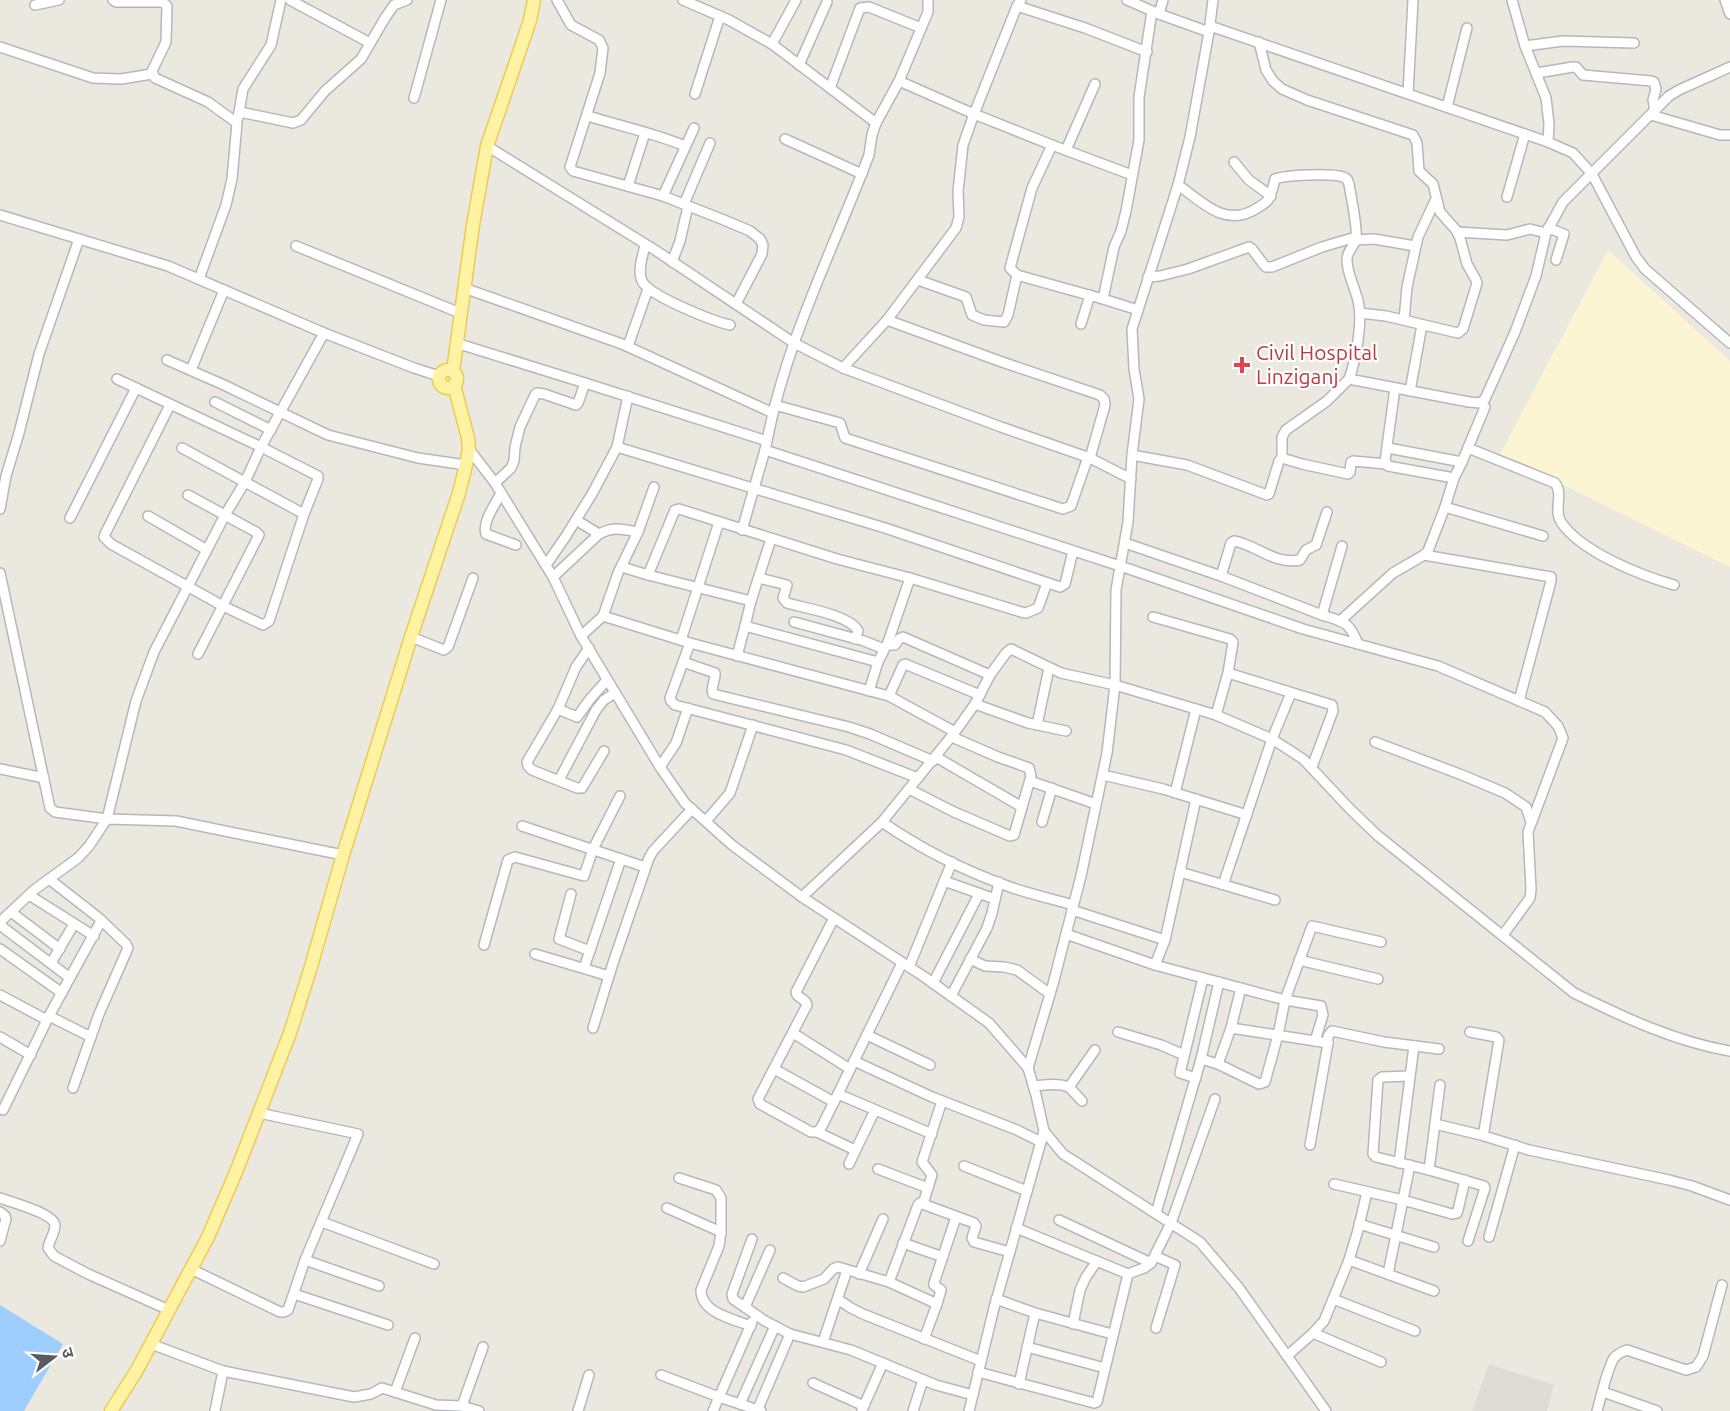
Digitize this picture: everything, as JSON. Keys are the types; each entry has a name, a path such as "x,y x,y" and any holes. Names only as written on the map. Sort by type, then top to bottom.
{"main road":[{"path":"453,371 445,370 439,376 443,386 449,388 457,379 453,371 456,344 487,146 525,36 534,0"},
{"path":"111,1411 151,1344 225,1199 282,1057 411,637 459,493 469,449 454,385"}],"street":[{"path":"35,5 59,0"},
{"path":"113,0 116,2 163,2 167,6 166,42 152,74"},
{"path":"199,279 226,205 232,179 237,123 243,89 271,45 281,0"},
{"path":"290,0 370,43"},
{"path":"240,112 293,123 301,120 325,91 360,59 394,5 407,0"},
{"path":"414,98 441,0"},
{"path":"557,0 571,25 598,40 603,48 600,73 570,167 573,171 663,196 750,231 759,238 763,245 762,254 736,304"},
{"path":"683,0 720,16 772,44 876,123"},
{"path":"772,44 796,0"},
{"path":"742,530 794,343 862,174 870,152 876,123 899,81 928,12 928,0"},
{"path":"1127,0 1156,13 1259,42 1574,153 1592,174 1636,257 1645,268 1730,343"},
{"path":"1102,298 1114,247 1126,211 1139,140 1139,98 1147,52 1156,13 1163,0"},
{"path":"1028,1068 1066,934 1107,753 1115,685 1116,590 1128,522 1132,455 1139,399 1134,369 1132,329 1178,185 1190,137 1210,29 1213,0"},
{"path":"1408,94 1413,0"},
{"path":"1512,0 1525,46 1546,98 1548,142"},
{"path":"1725,0 1730,14"},
{"path":"799,65 827,2"},
{"path":"843,368 918,280 958,223 958,190 963,145 1019,3 1147,52"},
{"path":"830,88 860,8 869,7 921,28"},
{"path":"696,94 720,16"},
{"path":"1447,107 1467,27"},
{"path":"1525,46 1563,41 1634,43"},
{"path":"1259,42 1266,70 1281,89 1307,100 1413,135 1417,143 1419,171 1433,184 1440,212 1457,232 1467,264 1475,277 1477,284 1463,330 1458,333 1386,316 1360,314"},
{"path":"0,47 93,78 121,79 152,74"},
{"path":"1536,73 1576,67 1583,75 1651,81 1654,82 1656,89 1653,109"},
{"path":"1349,379 1468,402 1479,403 1485,399 1515,332 1536,276 1547,231 1563,202 1653,109 1669,96 1730,68"},
{"path":"152,74 155,78 208,102 237,123"},
{"path":"899,81 974,114 1132,175"},
{"path":"1066,150 1095,84"},
{"path":"1653,109 1720,135 1730,135"},
{"path":"588,116 686,146"},
{"path":"663,196 694,128"},
{"path":"628,186 645,134"},
{"path":"1508,197 1525,134"},
{"path":"785,139 862,174"},
{"path":"672,262 680,242 686,205 710,143"},
{"path":"1052,145 1032,188 1010,268 1017,275 1138,310"},
{"path":"487,146 645,244 794,343 843,368 1089,458 1131,479"},
{"path":"1234,162 1249,180 1271,196"},
{"path":"1132,455 1187,465 1269,494 1279,460 1282,458 1282,437 1286,430 1327,401 1349,379 1357,340 1360,314 1358,299 1352,286 1346,261 1356,238 1350,184 1347,179 1342,176 1296,176 1275,179 1271,196 1266,203 1247,213 1230,217 1214,211 1178,185"},
{"path":"1404,320 1407,287 1415,246 1436,199"},
{"path":"0,215 168,266 324,333 439,376"},
{"path":"1457,232 1506,236 1530,229 1564,234 1556,260"},
{"path":"1148,277 1188,269 1249,247 1264,265 1272,267 1322,247 1356,238 1415,246"},
{"path":"0,509 6,476 39,354 79,239"},
{"path":"645,244 640,274 648,289 716,322 730,325"},
{"path":"296,246 460,313"},
{"path":"918,280 966,297 972,315 984,320 1004,322 1008,315 1017,275"},
{"path":"464,288 628,346 774,409 840,423 845,438 1063,509 1071,506 1089,458 1105,405 1104,399 1100,395 886,320"},
{"path":"628,346 648,289"},
{"path":"191,370 224,290"},
{"path":"1081,324 1090,295"},
{"path":"1410,391 1422,325"},
{"path":"70,978 0,924 29,895 78,858 107,819 136,701 154,652 261,447 324,333"},
{"path":"456,344 628,396 766,446 1303,629 1438,666 1545,712 1558,726 1563,738 1528,832 1530,898 1503,935"},
{"path":"167,360 328,435 418,458 466,465"},
{"path":"117,379 261,447 318,476 269,621 263,625 188,587 111,544 104,537 171,405"},
{"path":"495,483 511,468 520,427 535,395 544,394 576,405 585,383"},
{"path":"70,518 136,388"},
{"path":"1386,464 1395,388"},
{"path":"546,565 592,494 617,447 628,396"},
{"path":"214,402 271,430"},
{"path":"1340,621 1393,573 1424,555 1428,550 1454,478 1485,407"},
{"path":"617,447 896,532 1060,588 1064,586 1073,551"},
{"path":"182,448 304,514"},
{"path":"1388,448 1462,462"},
{"path":"1468,448 1555,483 1560,494 1557,512 1559,519 1574,537 1608,560 1644,576 1674,585"},
{"path":"469,449 495,483 546,565 581,636 660,767 686,803 732,845 802,897 933,983 989,1023 1028,1068 1044,1131 1064,1154 1200,1242 1239,1288 1326,1411"},
{"path":"1282,458 1302,465 1348,474 1352,462 1386,464 1454,478"},
{"path":"581,636 603,616 618,573 638,532 654,487"},
{"path":"501,493 484,531 486,534 516,545"},
{"path":"188,495 256,532 259,537 198,654"},
{"path":"1445,507 1543,536"},
{"path":"648,575 675,510 679,509 837,560 910,578 1026,613 1040,606 1047,583"},
{"path":"1221,576 1231,543 1234,541 1275,559 1300,560 1306,550 1316,544 1327,512"},
{"path":"148,516 207,550"},
{"path":"576,520 599,534"},
{"path":"719,522 698,588 685,642 683,662 670,698 671,702 675,705 846,750 918,778"},
{"path":"553,577 599,534 616,528 638,532"},
{"path":"737,656 751,601 771,539"},
{"path":"1125,543 1340,621 1350,627 1358,644"},
{"path":"1322,615 1342,546"},
{"path":"1424,555 1551,577 1519,700"},
{"path":"622,567 751,601"},
{"path":"0,573 1,587 52,810 107,819 176,821 343,855"},
{"path":"411,637 444,650 448,647 473,578"},
{"path":"759,578 786,584 788,587 783,598 787,603 839,617 854,625 858,631 855,639"},
{"path":"869,691 910,578"},
{"path":"603,616 685,642 889,696 953,734 998,757 1029,768 1031,773 1014,835 1010,836 954,812 909,789"},
{"path":"1153,617 1230,639 1234,645 1216,715"},
{"path":"794,622 886,647 895,645 899,639 906,637 990,675"},
{"path":"745,626 878,662"},
{"path":"589,648 573,674 558,709 527,762 532,770 582,788 604,752"},
{"path":"802,897 882,822 935,759 977,699 990,675 1011,649 1050,668 1082,679 1115,685 1216,715 1272,739 1312,767 1377,835 1574,993 1611,1011 1672,1035 1730,1051"},
{"path":"683,662 715,673 713,694 870,734 935,759 1022,807"},
{"path":"889,696 905,664 1037,725 1066,731"},
{"path":"1037,725 1050,668"},
{"path":"1228,673 1328,703 1333,707 1312,767"},
{"path":"558,709 576,717 607,680"},
{"path":"559,780 596,710 604,700 615,693"},
{"path":"1221,884 1224,882 1272,739 1291,693"},
{"path":"660,767 676,743 688,708"},
{"path":"1175,792 1196,709"},
{"path":"706,821 730,793 753,725"},
{"path":"1375,742 1505,793 1526,807 1531,822"},
{"path":"0,769 44,778"},
{"path":"1102,775 1175,792 1247,814"},
{"path":"1030,781 1096,804"},
{"path":"1042,822 1052,788"},
{"path":"484,945 508,860 515,857 582,876 585,874 593,849 620,796"},
{"path":"1155,965 1165,940 1196,799"},
{"path":"593,1028 645,867 653,851 692,809"},
{"path":"882,822 909,841 999,882 1165,940"},
{"path":"522,826 645,867"},
{"path":"584,968 621,859"},
{"path":"817,1132 906,965 952,862"},
{"path":"1180,872 1275,900"},
{"path":"49,879 101,921 126,944 129,950 99,1014 73,1088"},
{"path":"944,881 995,899"},
{"path":"951,996 987,928 999,882"},
{"path":"571,894 559,939 590,951"},
{"path":"933,983 979,894"},
{"path":"29,895 94,936"},
{"path":"11,912 60,949"},
{"path":"834,918 796,992 796,995 807,1005 758,1099 760,1104 811,1132 817,1132 855,1150"},
{"path":"3,1110 48,1018 101,921"},
{"path":"51,963 74,924"},
{"path":"1201,1059 1218,1064 1259,1084 1265,1082 1285,1000 1312,926 1381,942"},
{"path":"1066,934 1155,965 1285,1000 1321,1006 1323,1014 1315,1041"},
{"path":"0,949 62,993"},
{"path":"535,954 609,976"},
{"path":"970,959 985,966 1017,970 1050,994"},
{"path":"1299,960 1378,980"},
{"path":"1196,1078 1180,1073 1203,978"},
{"path":"1156,1213 1196,1078 1219,982"},
{"path":"1218,1064 1231,1028 1241,988"},
{"path":"0,995 91,1037"},
{"path":"1231,1028 1328,1043"},
{"path":"1310,1145 1328,1036 1332,1031 1384,1042 1439,1049"},
{"path":"1118,1032 1184,1054"},
{"path":"1470,1032 1496,1037 1499,1040 1484,1131 1481,1135"},
{"path":"793,1033 852,1065 1017,1130 1041,1142"},
{"path":"867,1035 930,1065"},
{"path":"0,1037 31,1055"},
{"path":"1399,1163 1414,1046"},
{"path":"1069,1087 1095,1050"},
{"path":"774,1068 836,1098 875,1110 932,1134"},
{"path":"1410,1076 1382,1077 1378,1080 1372,1150 1376,1157 1482,1185 1485,1188 1468,1241"},
{"path":"1033,1086 1058,1084 1069,1087 1082,1101"},
{"path":"1429,1170 1440,1085"},
{"path":"1016,1228 1128,1274 1144,1268 1153,1259 1171,1223 1215,1099"},
{"path":"889,1282 918,1205 922,1204 928,1188 932,1173 922,1162 942,1101"},
{"path":"849,1164 875,1110"},
{"path":"191,1269 280,1312 288,1310 305,1260 358,1134 259,1113"},
{"path":"1435,1124 1668,1180 1730,1200"},
{"path":"969,1411 996,1299 1044,1131"},
{"path":"1489,1237 1515,1145"},
{"path":"964,1166 1027,1191"},
{"path":"1388,1274 1410,1166"},
{"path":"878,1169 928,1188"},
{"path":"679,1178 716,1190 720,1194 719,1246 701,1290 701,1298 711,1310 751,1326"},
{"path":"1334,1184 1455,1214 1465,1180"},
{"path":"1287,1356 1324,1321 1349,1260 1367,1192"},
{"path":"0,1198 36,1211 54,1221 55,1228 48,1248 54,1256 88,1274 169,1310"},
{"path":"922,1204 976,1225 972,1238 974,1242 1010,1252"},
{"path":"667,1208 721,1232"},
{"path":"0,1212 6,1219 0,1241"},
{"path":"924,1339 941,1290 934,1285 934,1282 956,1217"},
{"path":"860,1274 884,1220"},
{"path":"1059,1220 1153,1259 1175,1265 1156,1328"},
{"path":"322,1222 434,1264"},
{"path":"1359,1224 1434,1247"},
{"path":"752,1239 732,1294 733,1299 790,1334 865,1355 923,1380 972,1395"},
{"path":"903,1243 943,1257"},
{"path":"745,1307 770,1250"},
{"path":"305,1260 379,1286"},
{"path":"1349,1260 1434,1291"},
{"path":"1073,1323 1080,1290 1097,1261"},
{"path":"783,1278 803,1287 824,1279 836,1268 848,1270 889,1282 937,1304"},
{"path":"824,1342 848,1270"},
{"path":"978,1372 1094,1404 1099,1397 1112,1334 1128,1274"},
{"path":"1597,1411 1614,1358 1619,1353 1627,1350 1686,1370 1696,1367 1703,1356 1722,1285"},
{"path":"294,1294 388,1325"},
{"path":"996,1299 1035,1313 1112,1334"},
{"path":"1333,1299 1415,1331"},
{"path":"838,1300 857,1311 981,1361"},
{"path":"1019,1384 1035,1313"},
{"path":"713,1411 756,1314"},
{"path":"740,1404 775,1326"},
{"path":"1313,1332 1381,1362"},
{"path":"661,1375 759,1411 790,1334"},
{"path":"395,1392 415,1338"},
{"path":"151,1344 223,1371 354,1397 371,1394 382,1388 436,1405 462,1406 477,1411"},
{"path":"462,1406 483,1347"},
{"path":"1027,1347 1105,1368"},
{"path":"813,1383 863,1409 883,1363"},
{"path":"215,1411 223,1371"},
{"path":"578,1411 589,1375"},
{"path":"913,1411 923,1380"},
{"path":"1603,1392 1657,1411"}],"shaded area":[{"path":"1608,250 1730,361 1730,567 1500,454"},
{"path":"1489,1364 1554,1385 1547,1411 1472,1411"}],"water":[{"path":"0,1305 63,1344 24,1411 0,1411"}],"place":[{"name":"Civil Hospital Linziganj","path":"1242,365"}]}
